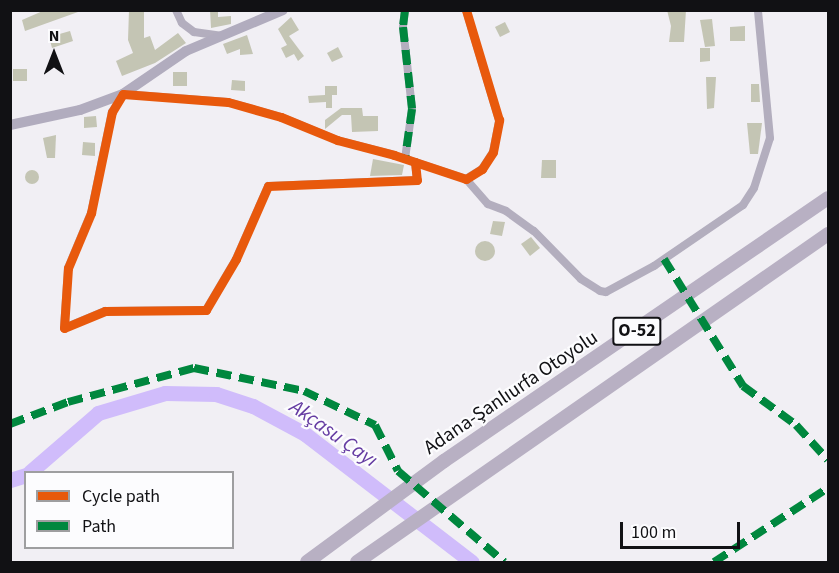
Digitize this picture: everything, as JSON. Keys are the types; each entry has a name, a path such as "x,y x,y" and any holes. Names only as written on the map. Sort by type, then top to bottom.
{"highway":[{"name":"Adana-Şanlıurfa Otoyolu","path":"307,562 359,526 444,461 828,198"},
{"name":"O-52","path":"357,562 828,234"}],"street":[{"path":"176,10 182,23 194,32 226,37"},
{"path":"10,125 80,110 123,94 186,51 226,37 283,10"},
{"path":"405,10 403,27 412,109 405,159"},
{"path":"466,10 499,120 493,152 482,169 466,179"},
{"path":"123,94 228,102 466,179 488,204 506,211 534,231 581,279 600,291 606,292 654,266 743,205 754,188 770,138 758,10"},
{"path":"123,94 112,112 91,213 68,268 64,328 105,311 206,310 236,259 268,186 417,180 415,162"}],"building":[{"path":"45,10 78,10 78,12 25,31 22,20"},
{"path":"129,10 144,10 144,38 150,36 155,50 178,33 186,43 155,63 122,76 116,61 133,53 128,40"},
{"path":"210,10 218,10 218,17 231,16 231,24 211,28"},
{"path":"667,10 686,10 684,42 669,42 671,26"},
{"path":"291,17 299,30 289,36 304,56 298,61 294,54 286,58 281,48 287,45 278,29"},
{"path":"712,19 715,46 705,47 700,20"},
{"path":"505,22 510,32 500,37 495,27"},
{"path":"745,26 745,41 730,41 730,27"},
{"path":"70,31 73,41 52,48 49,37"},
{"path":"247,35 253,54 240,55 240,49 227,54 223,44"},
{"path":"338,47 343,57 332,62 327,53"},
{"path":"700,48 710,48 710,61 700,62"},
{"path":"13,69 27,69 27,81 13,81"},
{"path":"173,72 187,72 187,86 173,86"},
{"path":"706,77 716,77 714,108 707,109"},
{"path":"232,80 245,81 245,91 231,90"},
{"path":"751,84 759,84 760,102 751,102"},
{"path":"325,86 337,86 337,95 332,95 332,108 326,108 326,102 309,103 308,96 325,95"},
{"path":"341,108 362,108 363,116 378,116 378,131 352,132 351,115 342,115 325,129 325,120"},
{"path":"96,116 97,127 84,128 84,117"},
{"path":"747,123 762,123 758,154 750,154"},
{"path":"56,135 55,158 47,158 43,138"},
{"path":"83,142 95,143 95,156 82,155"},
{"path":"373,159 404,165 402,175 370,176"},
{"path":"542,160 556,160 556,178 541,178"},
{"path":"29,170 35,170 39,177 35,184 29,184 25,180 25,174"},
{"path":"493,221 505,222 502,236 490,234"},
{"path":"531,237 540,248 530,256 521,244"},
{"path":"485,241 492,244 495,251 492,258 485,261 478,258 475,251 478,244"}],"waterway":[{"name":"Akçasu Çayı","path":"31,471 98,413 165,393 216,394 253,406 305,434 472,562"},
{"name":"Akçasu Çayı","path":"10,480 24,476"}],"marked path":[{"path":"405,10 403,27 412,109 405,159"},
{"path":"664,259 743,386 796,425 828,460"},
{"path":"10,424 68,402 194,368 304,391 375,425 398,471 504,562"},
{"path":"714,562 828,488"}],"cycle path":[{"path":"415,162 417,180 268,186 236,259 206,310 105,311 64,328 68,268 91,213 112,112 123,94 228,102 281,117 337,140 394,155 466,179 482,169 493,152 499,120 466,10"}]}
